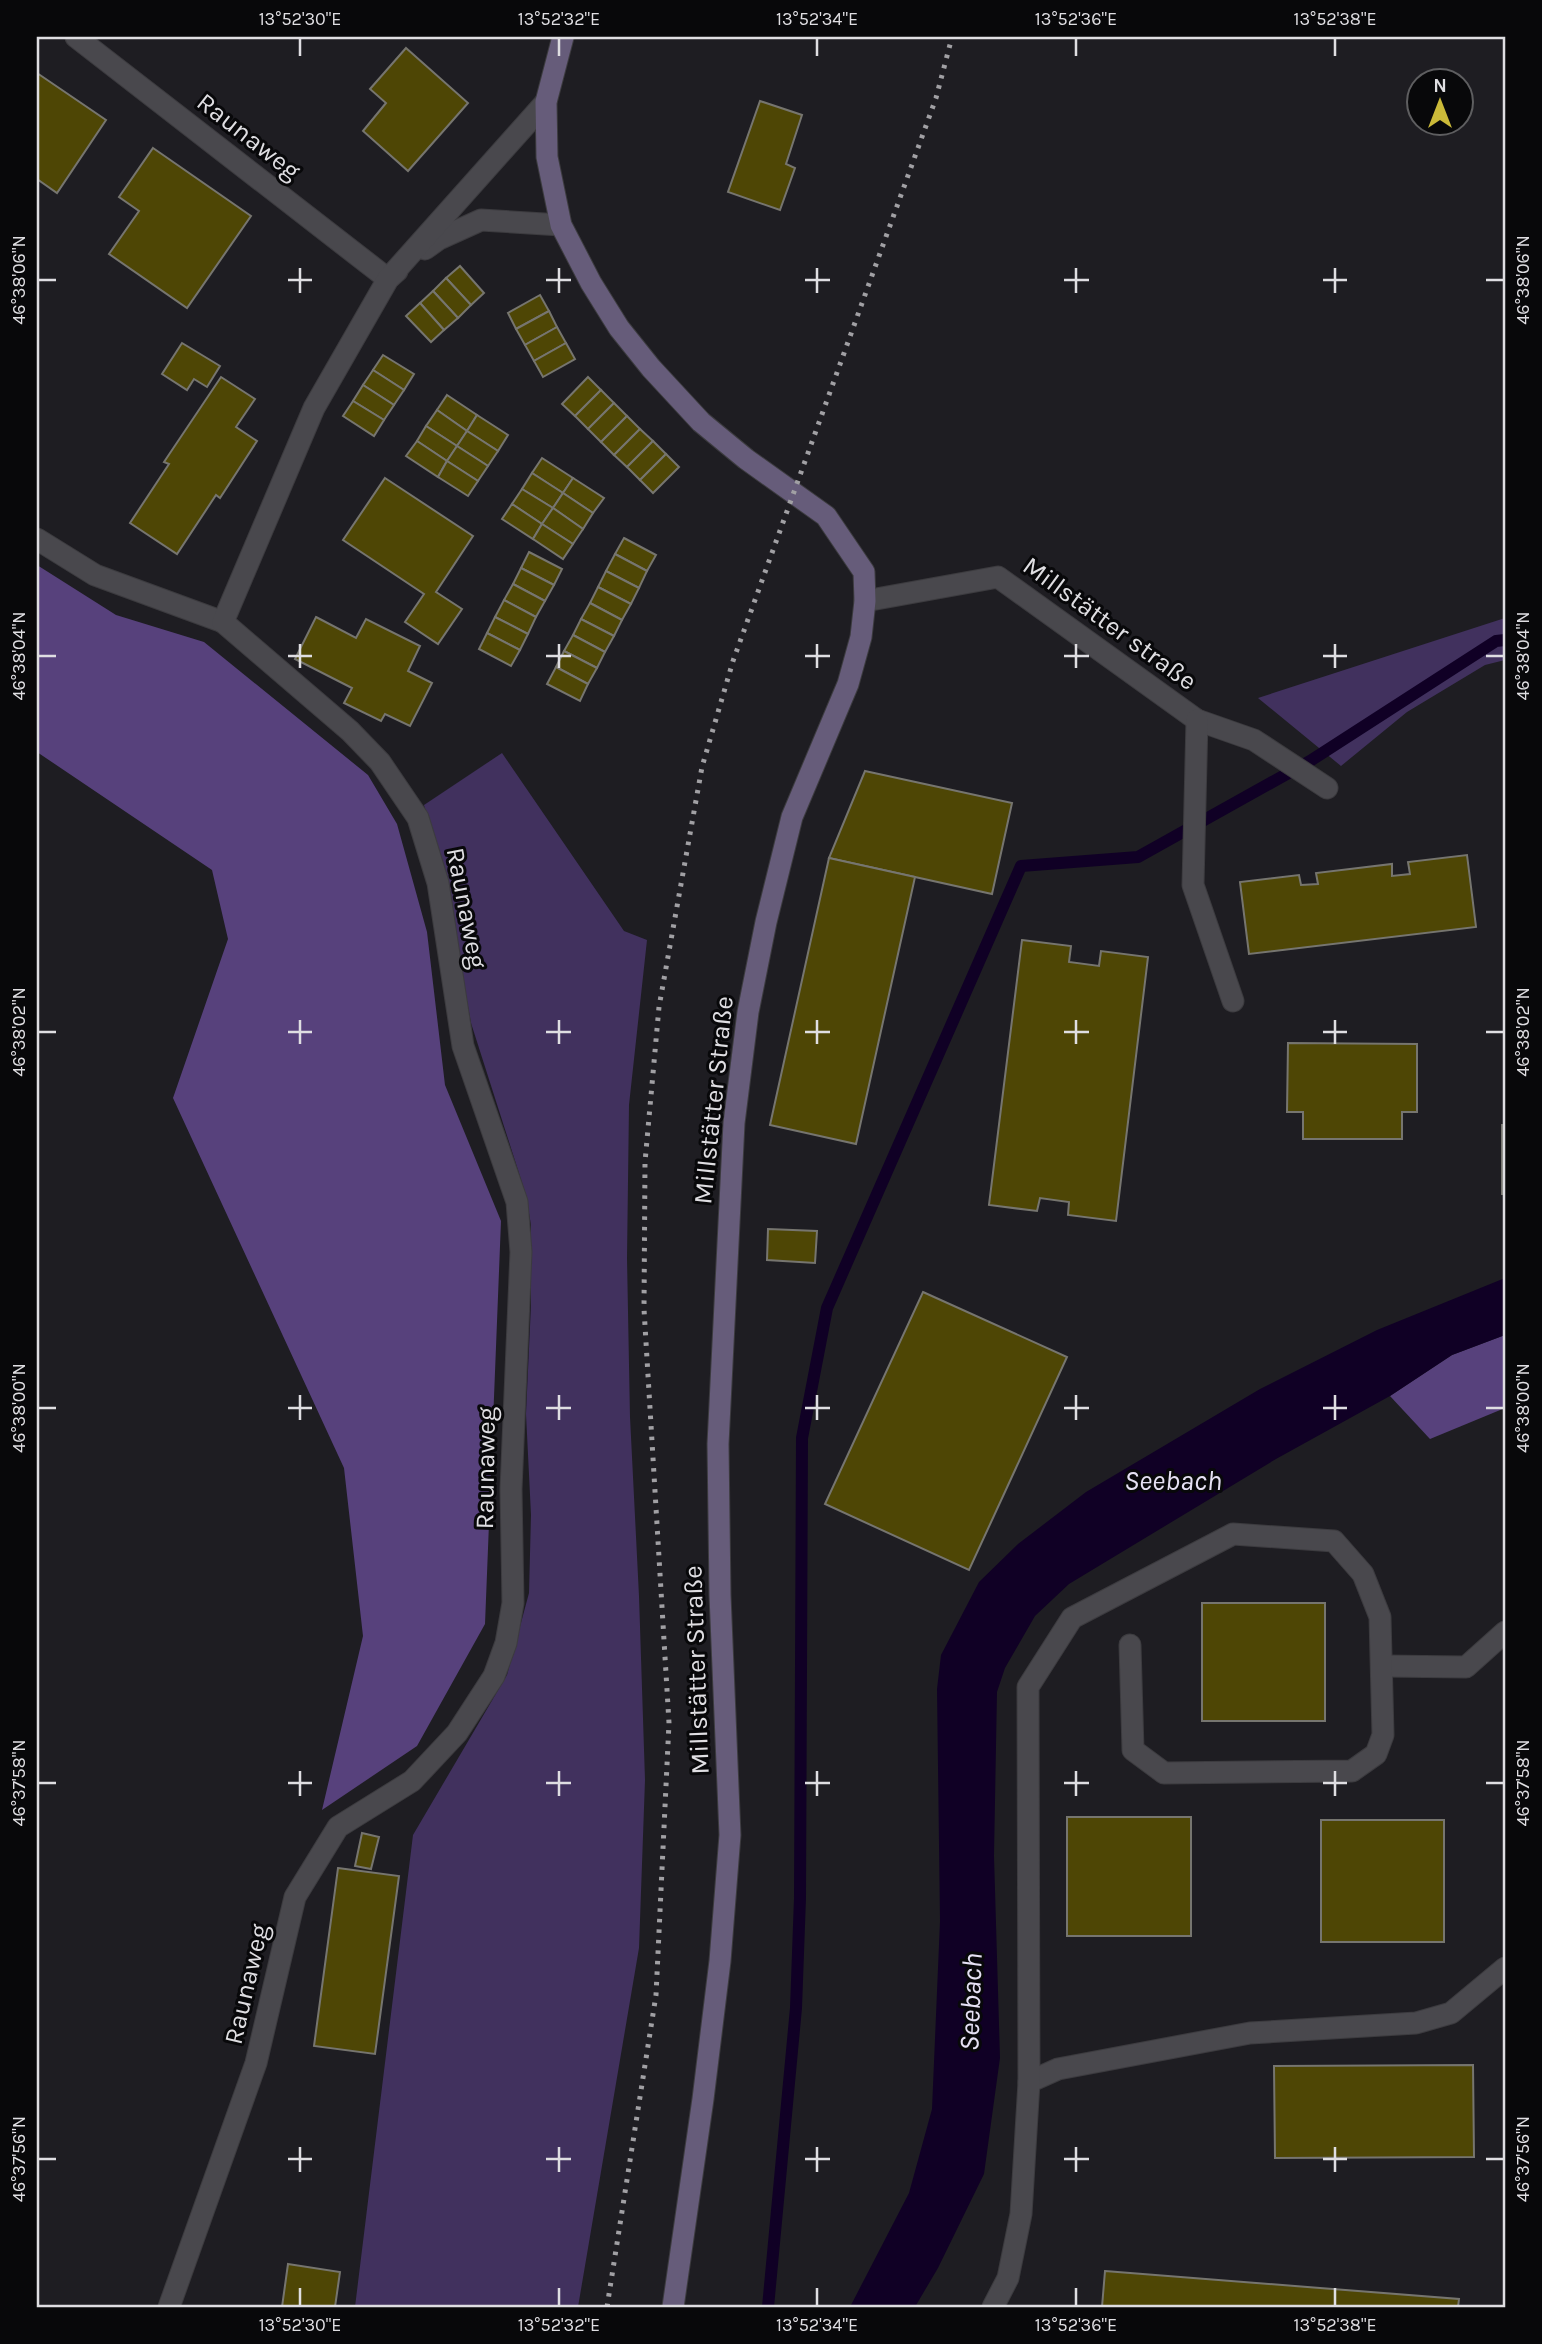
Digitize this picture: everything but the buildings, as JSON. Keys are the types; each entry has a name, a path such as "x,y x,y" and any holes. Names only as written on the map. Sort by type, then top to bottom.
{"street":[{"name":"Raunaweg","path":"76,37 388,279"},
{"name":"Millstätter Straße","path":"563,37 546,102 547,157 561,225 591,283 612,317 651,368 701,422 746,459 826,516 863,572 865,601 861,637 848,684 792,817 766,922 748,1012 734,1123 718,1444 720,1595 730,1835 720,1961 673,2307"},
{"path":"223,622 314,408 388,279 546,102"},
{"path":"388,279 439,239 481,220 561,225"},
{"name":"Raunaweg","path":"37,539 95,575 223,622 350,731 380,762 418,817 438,883 463,1046 517,1202 521,1252 511,1489 513,1603 506,1643 494,1676 457,1733 412,1781 338,1827 295,1897 256,2063 169,2307"},
{"name":"Millstätter straße","path":"865,601 998,577 1197,720 1254,740 1327,788"},
{"name":"Millstätter straße","path":"1197,720 1193,885 1233,1002"},
{"path":"993,2307 1008,2278 1021,2214 1029,2082 1028,1687 1072,1618 1233,1534 1334,1541 1363,1574 1380,1617 1383,1735 1376,1754 1352,1771 1164,1773 1133,1749 1130,1645"},
{"path":"1382,1666 1466,1667 1505,1632"},
{"path":"1029,2082 1058,2069 1250,2033 1416,2024 1451,2013 1505,1968"}],"shaded area":[{"path":"37,565 116,615 204,642 368,775 397,824 427,932 445,1085 501,1221 485,1624 417,1746 322,1810 363,1636 344,1468 173,1098 228,939 212,870 37,752"},
{"path":"1505,618 1505,660 1485,665 1407,712 1341,766 1258,698"},
{"path":"502,753 624,931 647,940 629,1105 627,1258 630,1417 645,1780 639,1948 578,2307 355,2307 413,1835 507,1675 529,1593 531,1515 526,1414 531,1305 531,1225 526,1195 471,1023 447,889 424,805"},
{"path":"1505,1335 1505,1408 1430,1439 1390,1396 1452,1355"}],"water":[{"name":"Seebach","path":"1505,1278 1505,1335 1452,1355 1390,1396 1276,1459 1069,1584 1035,1616 1005,1668 997,1692 994,1856 1000,2058 984,2174 938,2268 915,2307 850,2307 909,2193 932,2109 940,1921 937,1689 941,1655 979,1582 1018,1544 1086,1492 1260,1389 1377,1330"}],"waterway":[{"path":"768,2307 796,2008 800,1898 802,1438 827,1308 1021,866 1138,857 1310,761 1496,641 1505,640"}],"railway":[{"path":"607,2307 656,1995 669,1723 644,1309 645,1162 659,1007 702,767 733,661 936,98 952,37"}]}
